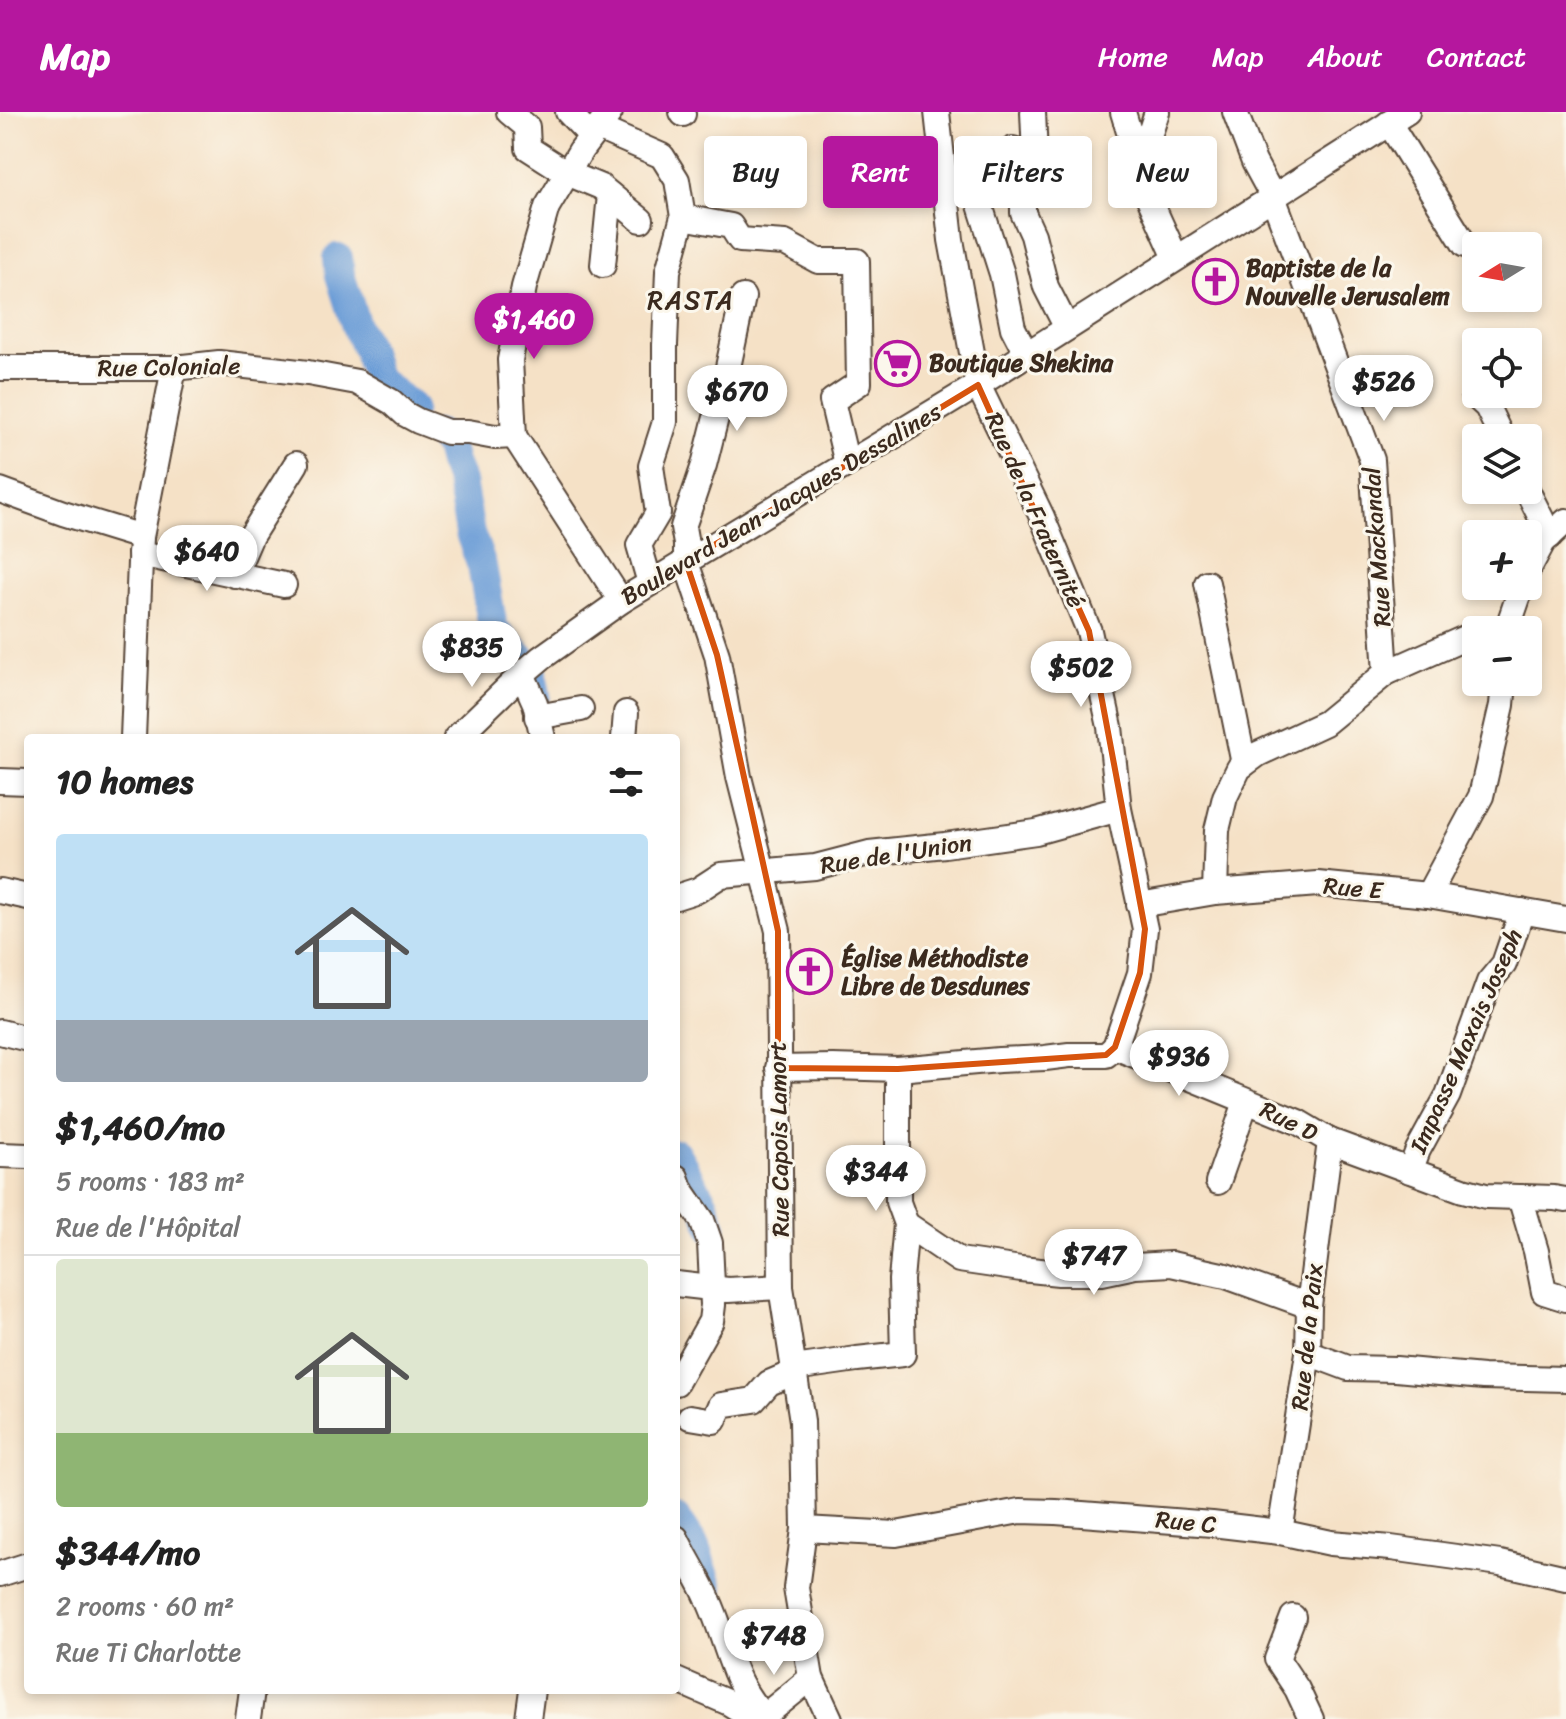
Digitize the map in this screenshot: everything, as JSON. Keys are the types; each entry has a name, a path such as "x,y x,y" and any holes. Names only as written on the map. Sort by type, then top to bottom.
{"street":[{"path":"509,112 527,127 528,148 567,173 601,187 641,220"},
{"path":"568,112 662,156 677,180 683,217 668,271 665,422 651,466 658,513 639,545 650,583"},
{"name":"Rue de la Fraternité","path":"937,112 951,240 978,385 1042,517 1089,631 1110,727 1119,809 1145,929 1140,973 1115,1047"},
{"path":"1033,112 1034,136"},
{"path":"1123,112 1129,132 1146,145 1157,112"},
{"name":"Rue Mackandal","path":"1235,112 1254,162 1273,197 1372,460 1386,673"},
{"path":"1389,118 1462,240"},
{"name":"Boulevard Jean-Jacques Dessalines","path":"460,734 530,668 621,601 978,385 1273,197 1389,118"},
{"path":"600,125 547,207 524,287 510,360 514,436 621,601"},
{"path":"603,265 610,195"},
{"path":"981,208 1002,274 1013,328 1026,353"},
{"path":"1023,208 1046,287 1067,328"},
{"path":"1153,208 1176,258"},
{"path":"683,217 731,226 740,240 785,243 818,261 857,261 859,383 832,401 847,464"},
{"name":"Rue Capois Lamort","path":"743,297 704,465 683,527 686,562 717,655 739,777 778,931 781,1287 802,1421 804,1529 796,1588 811,1678 830,1719"},
{"name":"Rue Coloniale","path":"0,368 174,368 219,363 308,373 357,382 392,402 405,414 447,432 514,436"},
{"path":"133,734 140,546 174,368"},
{"path":"234,575 251,536 296,464"},
{"path":"0,490 140,546 234,575 284,585"},
{"path":"1538,504 1558,529 1542,544"},
{"path":"1207,583 1244,764"},
{"path":"1215,892 1217,830 1225,797 1239,768 1258,754 1325,723 1386,673 1462,639"},
{"path":"530,668 540,728 581,709"},
{"path":"1428,895 1481,796 1503,696"},
{"path":"624,734 626,713"},
{"path":"0,781 24,782"},
{"name":"Rue de l'Union","path":"680,896 698,890 721,875 815,867 869,853 1036,832 1119,809"},
{"name":"Rue E","path":"1139,905 1215,892 1318,884 1428,895 1566,919"},
{"path":"0,891 24,896"},
{"name":"Impasse Maxais Joseph","path":"1410,1171 1448,1095 1489,982 1504,964 1522,911"},
{"path":"0,1032 24,1038"},
{"path":"778,1068 898,1069 1069,1055 1106,1055 1115,1047"},
{"name":"Rue D","path":"1115,1047 1298,1122 1330,1141 1463,1190 1486,1196 1566,1200"},
{"path":"690,1417 714,1421 721,1405 754,1400 769,1383 794,1370 903,1354 901,1280 906,1224 898,1202 898,1069"},
{"path":"1218,1182 1246,1102"},
{"name":"Rue de la Paix","path":"1280,1532 1308,1353 1309,1306 1330,1141"},
{"path":"0,1155 24,1156"},
{"path":"680,1188 702,1220 720,1289 713,1305 711,1321 680,1376"},
{"path":"1520,1197 1544,1292 1566,1299"},
{"path":"906,1224 959,1260 1059,1273 1102,1273 1135,1266 1171,1264 1226,1276 1309,1306"},
{"path":"680,1284 720,1289 781,1287"},
{"path":"1308,1353 1348,1368 1566,1379"},
{"name":"Rue C","path":"804,1529 896,1534 1020,1511 1056,1512 1280,1532 1331,1543 1500,1563 1566,1578"},
{"path":"680,1546 709,1600 740,1684 752,1706 763,1717"},
{"path":"0,1574 24,1566"},
{"path":"1293,1617 1277,1659 1297,1689 1311,1719"},
{"path":"763,1717 811,1678"},
{"path":"680,1682 763,1717"},
{"path":"248,1719 251,1694"},
{"path":"528,1719 531,1694"}],"highlighted area":[{"path":"978,385 1089,631 1145,929 1140,973 1115,1047 1106,1055 898,1069 778,1068 778,931 717,655 686,562"}],"waterway":[{"path":"338,258 340,275 356,326 376,378 412,408"},
{"path":"438,434 449,447 461,482 470,533 482,566 493,628 531,669 536,695"},
{"path":"680,1161 704,1204 712,1227"},
{"path":"680,1524 694,1545 709,1588"}],"place":[{"name":"Baptiste de la Nouvelle Jerusalem","path":"1215,282"},
{"name":"Boutique Shekina","path":"898,363"},
{"name":"Église Méthodiste Libre de Desdunes","path":"810,972"}],"district":[{"name":"RASTA","path":"691,300"}]}
